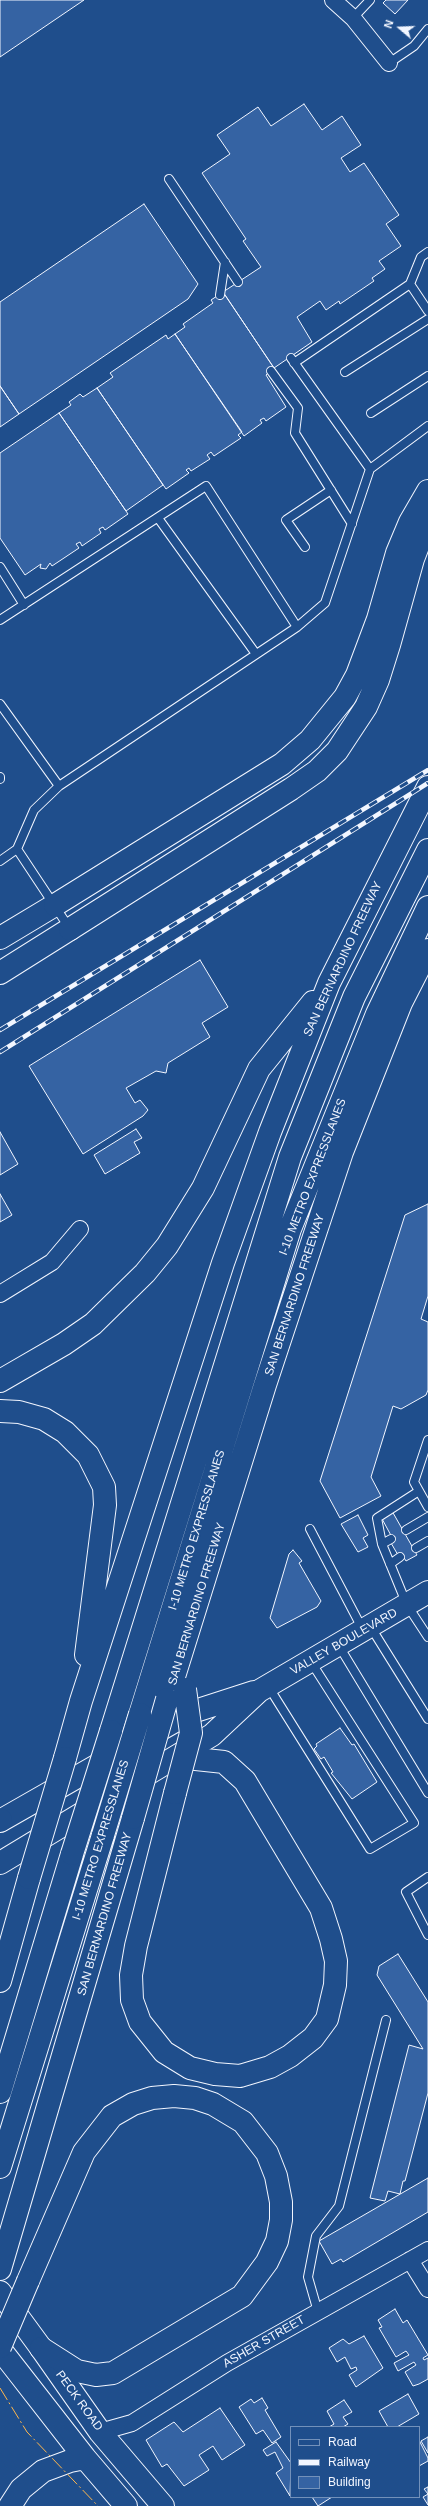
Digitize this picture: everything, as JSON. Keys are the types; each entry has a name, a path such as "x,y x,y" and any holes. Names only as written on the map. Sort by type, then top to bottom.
{"main road":[{"path":"0,938 282,764 310,740 345,697 357,675 378,619 397,553 410,522 428,491"},
{"path":"0,973 291,789 317,771 337,751 366,707 378,680 413,559 428,520"},
{"name":"SAN BERNARDINO FREEWAY","path":"0,1981 81,1701 223,1263 272,1125 329,983 414,811 428,787"},
{"name":"I-10 METRO EXPRESSLANES","path":"0,2092 72,1854 290,1157 354,997 428,850"},
{"name":"I-10 METRO EXPRESSLANES","path":"0,2167 290,1229 377,1014 428,906"},
{"name":"SAN BERNARDINO FREEWAY","path":"2,2262 133,1818 176,1694 178,1668 265,1385 342,1152 401,1003 428,950"},
{"path":"0,1381 64,1344 93,1324 145,1273 167,1246 203,1188 260,1068 329,983"},
{"path":"0,1412 19,1412 44,1420 66,1432 88,1455 104,1487 105,1505 94,1578 81,1701"},
{"name":"VALLEY BOULEVARD","path":"0,1820 189,1713 263,1688 428,1592"},
{"name":"VALLEY BOULEVARD","path":"0,1863 212,1735 263,1688"},
{"path":"176,1694 191,1733 176,1793 136,1946 131,1975 132,2000 140,2022 164,2052 190,2068 215,2074 240,2076 270,2067 290,2056 313,2038 327,2019 335,1985 336,1961 321,1908 245,1781 224,1762 177,1757"},
{"path":"41,2348 77,2372 96,2375 113,2373 242,2296 268,2262 277,2241 281,2220 282,2202 276,2176 268,2154 243,2122 213,2104 195,2098 174,2096 152,2098 133,2104 112,2116 84,2152 0,2348 84,2458 126,2506"},
{"name":"PECK ROAD","path":"0,2292 100,2432 163,2506"},
{"path":"10,2506 32,2478 54,2466 84,2458"}],"street":[{"path":"333,0 353,18 389,63"},
{"path":"0,1294 52,1262 80,1229"},
{"name":"ASHER STREET","path":"100,2432 132,2423 227,2363 428,2250"},
{"path":"410,2260 428,2289"}],"lane":[{"path":"353,18 370,0"},
{"path":"389,63 414,46 428,29"},
{"path":"168,179 238,282"},
{"path":"370,470 293,361 410,284 421,257 428,252"},
{"path":"220,295 225,262"},
{"path":"410,284 428,311"},
{"path":"345,372 428,319"},
{"path":"271,371 298,408 295,433 352,524"},
{"path":"371,413 428,376"},
{"path":"0,861 17,849 34,810 59,786 297,627 325,603 370,470 428,426"},
{"path":"0,620 206,486 297,627"},
{"path":"305,548 286,520 331,490"},
{"path":"158,518 256,654"},
{"path":"0,567 24,605"},
{"path":"0,704 59,786"},
{"path":"17,849 70,929"},
{"path":"428,1440 414,1482 428,1507"},
{"path":"419,1492 377,1518 382,1544 407,1605 428,1637"},
{"path":"406,1530 428,1517"},
{"path":"310,1528 367,1628 428,1719"},
{"path":"382,1544 390,1539"},
{"path":"416,1548 428,1541"},
{"path":"390,1564 400,1557"},
{"path":"338,1645 428,1792"},
{"path":"263,1688 370,1849 414,1822 310,1661"},
{"path":"428,1877 406,1892 428,1935"},
{"path":"318,2312 308,2277 316,2236 339,2206 386,2020"}],"building":[{"path":"0,0 84,0 0,57"},
{"path":"386,0 408,0 395,14 383,3"},
{"path":"304,104 322,130 342,116 361,145 341,158 350,172 364,163 399,215 386,224 401,246 379,261 385,269 372,278 374,281 340,304 339,301 326,310 320,301 297,317 312,342 274,368 223,292 261,267 243,241 246,239 202,173 230,154 217,135 258,107 271,126"},
{"path":"144,204 198,284 188,299 19,414 0,386 0,302"},
{"path":"223,292 274,368 266,375 286,407 266,421 264,418 260,420 262,423 244,436 175,334 185,327 183,324 213,303 211,300"},
{"path":"175,334 242,432 238,435 241,438 214,456 211,452 207,455 210,459 191,471 189,468 186,470 189,473 166,489 97,388 113,377 110,373 166,335 168,339"},
{"path":"0,386 19,414 0,427"},
{"path":"97,388 163,485 126,511 59,413 71,405 69,402 80,394 83,397"},
{"path":"59,413 128,514 105,530 103,527 99,529 101,533 82,546 80,542 76,544 79,548 52,566 50,563 46,569 40,568 41,564 25,575 0,538 0,453"},
{"path":"200,960 228,1007 202,1023 210,1037 168,1063 166,1073 156,1071 126,1088 135,1103 140,1100 148,1110 143,1116 83,1154 29,1066"},
{"path":"136,1129 142,1138 134,1142 140,1153 105,1174 94,1155"},
{"path":"0,1132 18,1164 0,1175"},
{"path":"0,1194 12,1215 0,1222"},
{"path":"428,1204 428,1296 421,1319 428,1322 428,1390 426,1395 401,1409 393,1406 371,1477 381,1496 340,1518 320,1481 405,1215"},
{"path":"392,1511 417,1555 406,1561 401,1553 398,1555 391,1543 394,1541 381,1517"},
{"path":"358,1515 368,1535 363,1538 368,1547 358,1552 341,1524"},
{"path":"293,1550 302,1561 299,1563 321,1601 317,1607 277,1628 270,1618 289,1554"},
{"path":"340,1728 352,1745 354,1744 377,1782 352,1799 331,1773 333,1772 324,1757 321,1759 314,1749 317,1746 316,1744"},
{"path":"398,1954 428,2002 428,2093 405,2181 403,2181 400,2194 388,2191 385,2201 370,2198 409,2045 423,2049 377,1975 379,1966"},
{"path":"428,2178 428,2212 343,2262 341,2259 332,2264 319,2241"},
{"path":"395,2309 403,2323 407,2320 428,2355 423,2358 424,2360 428,2358 428,2379 413,2386 405,2372 416,2365 414,2362 398,2371 394,2363 409,2355 406,2351 396,2357 379,2328 382,2327 378,2320"},
{"path":"364,2336 383,2368 356,2387 349,2375 357,2370 356,2367 351,2369 345,2357 337,2362 329,2348 343,2339 349,2344"},
{"path":"408,2394 419,2414 399,2426 387,2426 379,2411"},
{"path":"262,2398 268,2408 265,2410 281,2437 272,2443 263,2430 256,2434 239,2407 251,2399 254,2403"},
{"path":"344,2400 352,2412 343,2417 348,2424 345,2426 331,2426 334,2424 327,2411"},
{"path":"220,2408 245,2445 222,2460 213,2446 199,2455 209,2470 184,2486 167,2464 162,2467 146,2440 174,2422 183,2432"},
{"path":"428,2437 428,2453 421,2441"},
{"path":"276,2442 290,2462 290,2496 276,2473 283,2468 275,2452 267,2456 263,2450"},
{"path":"420,2442 428,2458 428,2461 420,2465"},
{"path":"428,2487 428,2494 424,2489"},
{"path":"428,2494 428,2505 423,2497"},
{"path":"313,2498 330,2498 318,2506"}],"railway":[{"path":"0,1030 428,770"},
{"path":"0,1052 428,783"}],"power":[{"path":"0,2388 27,2432 98,2506"}]}
